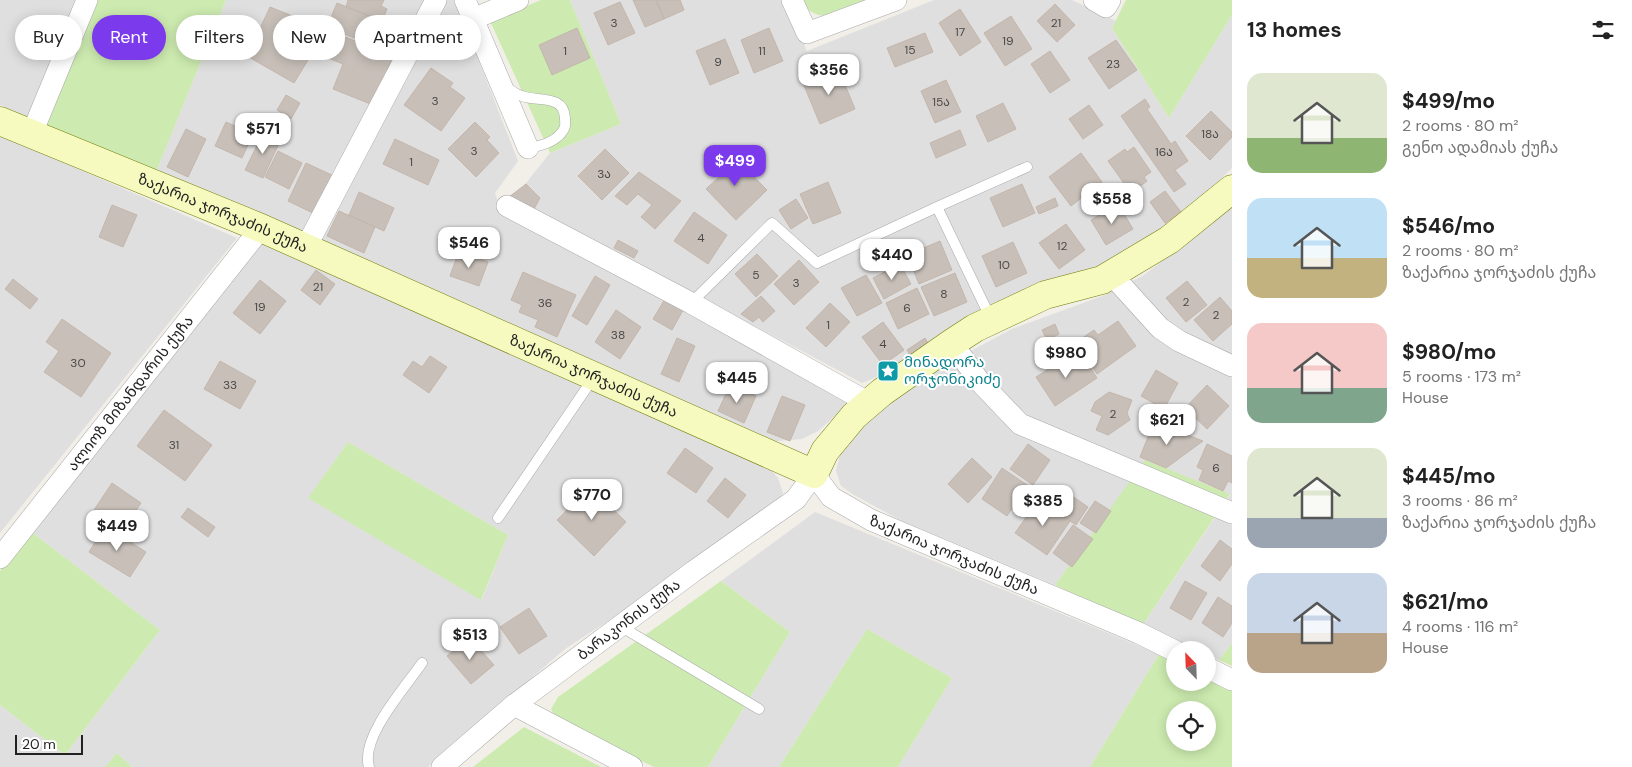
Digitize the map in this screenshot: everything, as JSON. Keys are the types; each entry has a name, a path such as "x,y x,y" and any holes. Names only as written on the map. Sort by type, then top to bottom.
{"street":[{"path":"32,133 87,0"},
{"path":"305,249 436,0"},
{"path":"518,0 469,9 528,148"},
{"path":"792,0 807,33 896,0"},
{"path":"1094,0 1106,7 1110,0"},
{"name":"ზაქარია ჯორჯაძის ქუჩა","path":"0,121 261,228 814,474 831,497 871,520 1139,633 1166,646"},
{"path":"814,474 825,451 854,416 869,403 974,328 1044,295 1102,280 1168,240 1232,189"},
{"path":"506,206 691,303 869,403"},
{"name":"ალიოზ მიზანდარის ქუჩა","path":"0,558 261,228"},
{"path":"1112,274 1160,328 1179,341 1232,366"},
{"path":"952,343 980,382 1020,424 1232,513"},
{"name":"ბარაკონის ქუჩა","path":"442,767 514,705 796,499 814,474"},
{"path":"1216,672 1232,680"},
{"path":"514,705 632,767"}],"lane":[{"path":"500,81 522,97 553,100 562,106 566,127 559,137 542,146 528,148"},
{"path":"691,303 772,222 816,263 1027,167"},
{"path":"936,207 992,320"},
{"path":"498,518 594,376"},
{"path":"620,626 759,709"},
{"path":"369,767 366,757 372,734 422,663"}],"shaded area":[{"path":"0,0 79,0 73,15 15,15 15,60 55,60 31,118 0,105"},
{"path":"226,0 425,0 417,15 355,15 355,60 394,60 303,237 156,172 202,60 263,60 263,15 220,15"},
{"path":"447,0 455,0 461,15 439,15"},
{"path":"570,0 784,0 807,51 934,0 1072,0 1116,21 1112,28 1169,118 1232,15 1232,168 1163,235 1096,270 996,302 886,373 862,383 514,198 550,153 621,124"},
{"path":"416,60 478,60 518,161 495,193 500,208 852,401 818,431 802,439 767,442 320,242"},
{"path":"0,135 237,238 0,533"},
{"path":"1232,207 1232,643 1219,660 1216,659 1216,641 1176,641 1142,626 1230,495 1145,461 1055,585 900,520 841,486 836,471 841,450 869,415 948,363 1012,329 1105,295 1144,275"},
{"path":"262,239 767,465 778,478 783,493 771,514 565,649 428,767 132,767 117,753 105,767 0,767 0,705 65,755 160,630 30,531","holes":["348,442 508,535 482,599 309,498"]},
{"path":"815,512 1159,654 1090,767 898,767 952,678 867,629 779,767 708,767 790,632 721,581"}],"green space":[{"path":"98,0 226,0 220,15 176,15 176,60 202,60 156,172 44,127 72,60 82,60 82,38"},
{"path":"541,0 570,0 621,124 550,153 490,21"},
{"path":"802,0 877,0 847,12 826,16 816,14 808,9"},
{"path":"1126,0 1232,0 1232,15 1169,118 1112,28"},
{"path":"348,442 508,535 481,600 308,498"},
{"path":"1145,460 1230,494 1142,626 1055,585"},
{"path":"30,531 160,630 65,755 0,705 0,571"},
{"path":"721,581 790,632 708,767 654,767 556,721 551,709 558,697"},
{"path":"867,629 952,678 898,767 779,767"},
{"path":"1232,643 1232,666 1219,660"},
{"path":"1159,654 1166,657 1166,691 1216,691 1216,679 1232,686 1232,767 1090,767"},
{"path":"524,727 601,767 473,767"},
{"path":"117,753 132,767 105,767"}],"building":[{"path":"348,0 384,0 381,6 387,9 384,15 367,15 346,7"},
{"path":"633,0 656,0 664,19 645,27"},
{"path":"656,0 680,0 684,10 664,19"},
{"path":"620,2 635,33 608,45 594,13"},
{"path":"337,3 367,15 355,15 355,38 345,34 345,15 332,15"},
{"path":"1055,4 1075,25 1057,42 1037,21"},
{"path":"270,7 290,15 273,15 273,60 308,60 294,83 254,60 263,60 263,22"},
{"path":"960,9 981,42 960,56 939,23"},
{"path":"1011,16 1032,49 1005,66 984,33"},
{"path":"577,28 590,58 552,75 539,45"},
{"path":"769,28 783,61 754,73 741,40"},
{"path":"925,33 933,52 895,67 887,48"},
{"path":"345,37 355,41 355,60 391,60 373,105 333,89 343,64 333,60 345,60"},
{"path":"725,39 739,73 710,85 696,51"},
{"path":"1116,40 1137,70 1109,89 1088,58"},
{"path":"1050,51 1070,80 1050,93 1031,64"},
{"path":"431,68 453,83 450,87 465,98 441,131 404,105"},
{"path":"838,68 855,109 820,124 803,83"},
{"path":"946,80 961,112 935,123 921,91"},
{"path":"286,95 300,103 291,119 277,110"},
{"path":"1145,99 1150,107 1147,109 1171,144 1175,141 1188,161 1175,170 1186,184 1174,192 1121,116"},
{"path":"1003,103 1016,129 988,142 976,116"},
{"path":"1089,105 1103,125 1083,139 1069,119"},
{"path":"1211,111 1232,132 1232,137 1210,160 1186,136"},
{"path":"226,122 253,134 242,158 215,146"},
{"path":"475,122 490,137 487,140 499,153 476,177 448,149"},
{"path":"186,129 206,139 188,177 167,167"},
{"path":"960,130 966,145 936,158 930,143"},
{"path":"264,131 281,139 263,178 245,170"},
{"path":"395,139 439,160 428,185 383,164"},
{"path":"1134,147 1151,172 1144,177 1147,181 1131,193 1108,161 1125,149 1127,152"},
{"path":"605,149 629,173 602,200 578,176"},
{"path":"278,151 302,163 289,189 265,177"},
{"path":"1081,153 1102,182 1071,206 1049,177"},
{"path":"731,154 767,190 736,220 706,189 720,176 714,170"},
{"path":"306,163 336,177 317,215 288,201"},
{"path":"639,172 681,201 655,229 641,217 652,205 638,194 627,205 615,196"},
{"path":"828,182 841,213 813,224 800,194"},
{"path":"526,184 540,198 534,209 509,197"},
{"path":"1022,184 1035,213 1003,227 990,198"},
{"path":"1165,191 1181,212 1165,223 1150,202"},
{"path":"359,192 394,208 384,231 349,215"},
{"path":"1055,198 1058,206 1039,214 1036,207"},
{"path":"796,199 808,218 791,229 779,210"},
{"path":"1118,204 1133,229 1106,245 1091,220"},
{"path":"112,205 137,215 123,247 99,237"},
{"path":"339,211 375,227 364,253 327,236"},
{"path":"694,212 727,235 708,264 674,241"},
{"path":"1066,224 1085,250 1059,269 1039,243"},
{"path":"618,240 638,251 634,258 614,248"},
{"path":"940,241 952,270 919,284 907,255"},
{"path":"1013,242 1027,273 996,287 982,256"},
{"path":"459,251 488,262 479,286 450,276"},
{"path":"757,254 778,276 756,297 735,274"},
{"path":"799,260 819,282 794,305 774,284"},
{"path":"900,264 911,284 884,299 873,278"},
{"path":"316,270 335,284 320,305 301,290"},
{"path":"523,272 576,295 557,337 535,327 538,320 519,312 522,305 511,300"},
{"path":"955,273 967,302 934,316 921,287"},
{"path":"866,275 882,303 857,316 841,288"},
{"path":"595,276 610,285 587,325 572,316"},
{"path":"13,279 38,299 30,309 5,289"},
{"path":"260,280 286,301 260,334 233,313"},
{"path":"1187,281 1207,305 1186,322 1166,298"},
{"path":"917,288 929,314 898,329 886,303"},
{"path":"761,296 775,311 763,322 759,317 753,322 741,314"},
{"path":"1220,297 1232,311 1232,324 1213,341 1194,320"},
{"path":"665,299 683,310 672,330 653,319"},
{"path":"830,303 850,322 826,347 806,328"},
{"path":"616,310 641,327 620,359 595,342"},
{"path":"62,319 111,353 81,397 44,372 59,351 46,342"},
{"path":"1118,321 1136,346 1097,374 1075,343 1094,330 1098,335"},
{"path":"883,322 904,350 883,365 862,337"},
{"path":"1055,324 1059,334 1047,340 1042,330"},
{"path":"677,338 695,346 679,382 661,374"},
{"path":"925,338 931,348 913,360 907,350"},
{"path":"1081,353 1097,378 1055,406 1036,377 1058,363 1060,367"},
{"path":"430,356 447,367 429,393 403,375 413,361 422,367"},
{"path":"220,361 256,381 240,409 204,389"},
{"path":"1156,370 1178,383 1164,409 1141,396"},
{"path":"730,385 756,396 744,423 718,411"},
{"path":"1207,385 1229,406 1207,429 1185,408"},
{"path":"1109,392 1132,400 1127,413 1130,420 1108,435 1096,430 1102,416 1091,411 1095,402"},
{"path":"782,396 805,405 790,441 767,432"},
{"path":"164,410 212,445 185,481 137,446"},
{"path":"1154,422 1203,441 1166,468 1140,457"},
{"path":"1028,444 1050,460 1033,485 1010,469"},
{"path":"1207,444 1232,456 1232,483 1228,481 1223,491 1199,480 1203,470 1197,467"},
{"path":"685,448 713,468 696,493 667,473"},
{"path":"972,458 992,477 968,503 948,484"},
{"path":"1002,468 1027,485 1007,516 982,499"},
{"path":"725,478 746,495 728,518 707,501"},
{"path":"112,483 141,503 123,530 94,510"},
{"path":"590,487 626,522 594,556 557,520"},
{"path":"1062,489 1088,507 1076,525 1050,507"},
{"path":"1039,499 1070,521 1047,555 1015,533"},
{"path":"1095,501 1111,511 1096,533 1080,523"},
{"path":"188,508 215,527 208,537 181,517"},
{"path":"1073,525 1093,539 1072,567 1053,553"},
{"path":"105,526 146,552 130,577 89,552"},
{"path":"1220,540 1232,549 1232,564 1220,581 1201,566"},
{"path":"1185,581 1207,593 1191,620 1170,608"},
{"path":"1218,597 1232,606 1232,623 1223,637 1202,623"},
{"path":"529,608 547,636 519,654 500,627"},
{"path":"469,637 494,665 471,684 447,656"}],"place":[{"name":"მინადორა ორჯონიკიძე","path":"888,371"}]}
